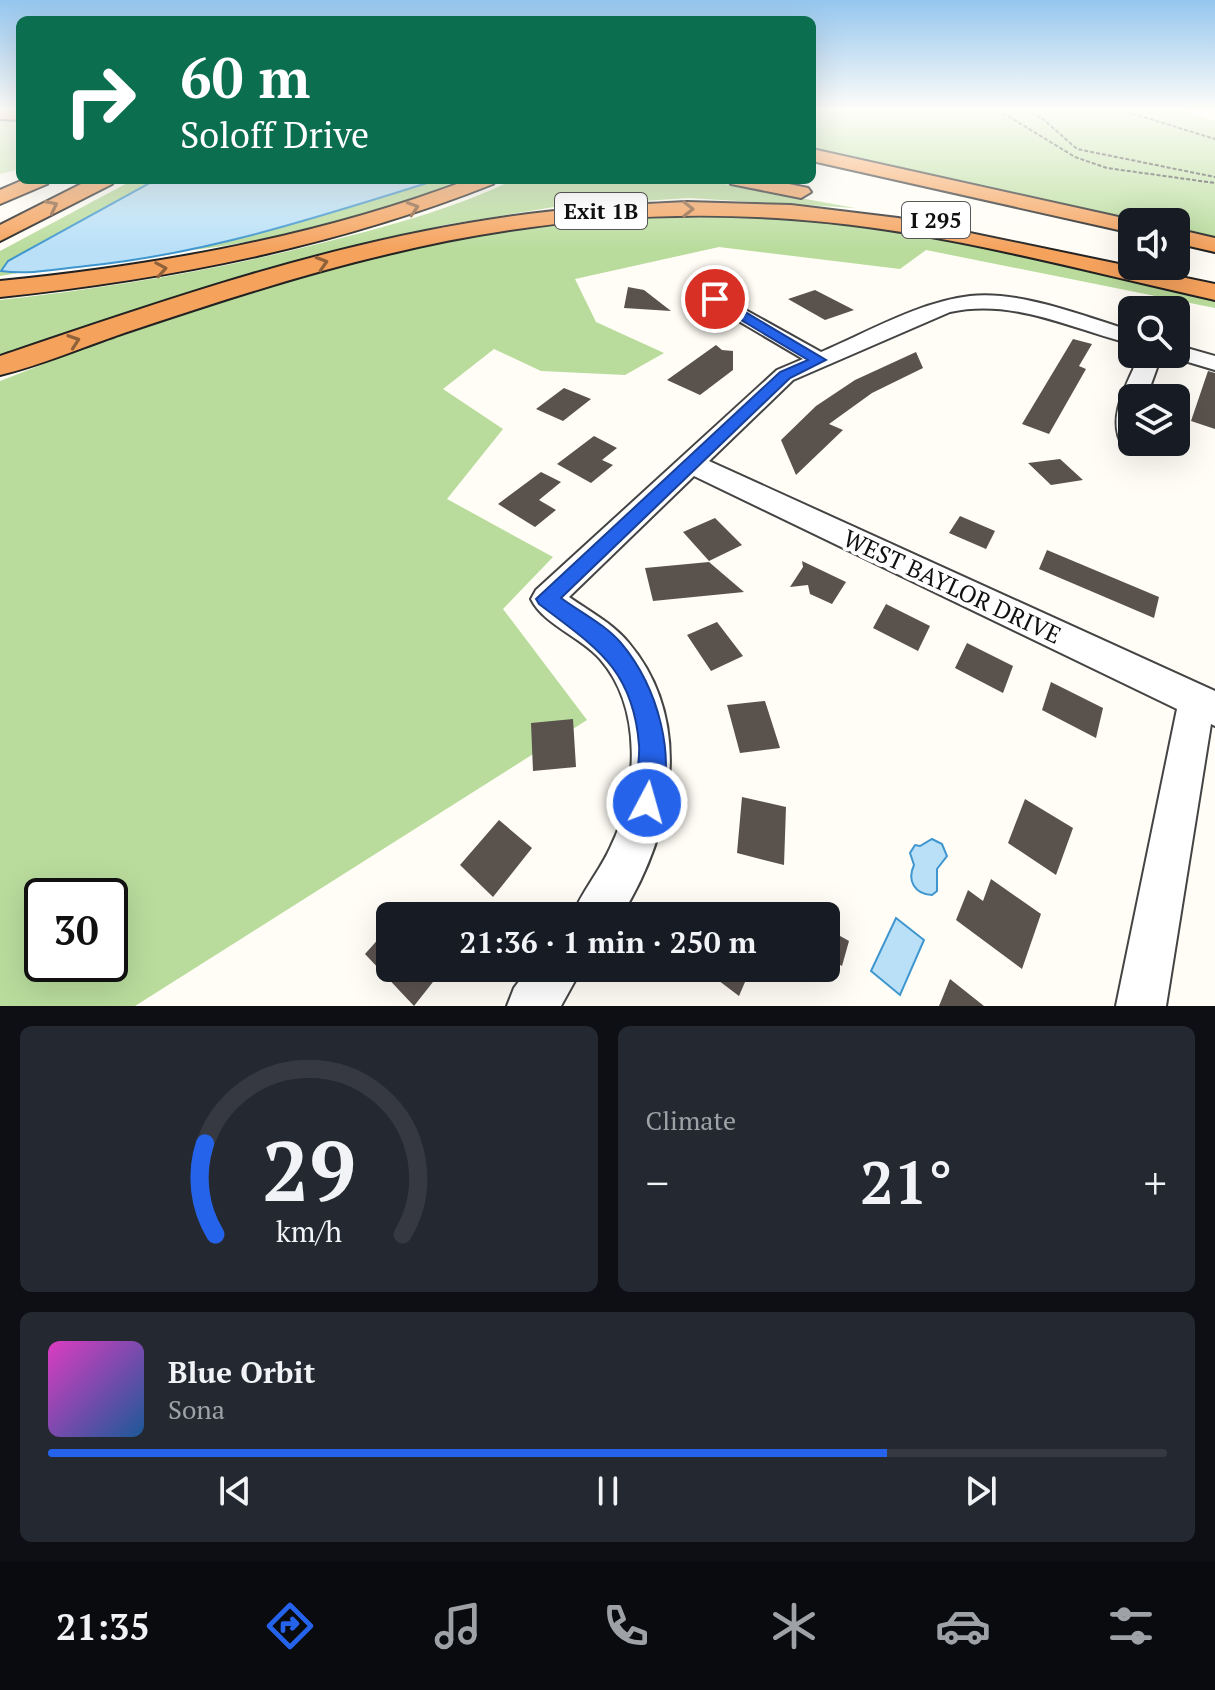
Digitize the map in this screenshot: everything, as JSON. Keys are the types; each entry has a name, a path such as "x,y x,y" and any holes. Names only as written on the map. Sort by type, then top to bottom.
{"highway":[{"path":"820,157 1118,223"},
{"path":"816,165 962,190"},
{"name":"I 295","path":"816,175 1118,238"},
{"path":"0,198 31,184"},
{"path":"0,211 56,184"},
{"path":"0,234 97,184"},
{"path":"0,289 105,278 280,244 382,217 475,184"},
{"name":"I 295","path":"758,184 913,215 1118,263"},
{"name":"Exit 1B","path":"0,366 96,333 379,247 505,221 608,211 745,209 864,220 1215,289"},
{"path":"1190,239 1215,245"},
{"path":"1190,254 1215,260"},
{"name":"I 295","path":"1183,280 1215,289"}],"street":[{"path":"715,299 819,360"},
{"path":"604,902 626,867 643,824 651,781 652,745 644,706 630,674 611,647 547,599 785,375 944,307 973,301 1032,307 1118,334"},
{"path":"1190,355 1215,363"},
{"name":"WEST BAYLOR DRIVE","path":"690,463 1206,705"},
{"path":"1141,1006 1206,705"},
{"path":"532,1006 548,982"}],"path":[{"path":"1075,157 1107,168 1215,183"},
{"path":"1107,157 1215,177"}],"green space":[{"path":"0,157 16,157 16,170 0,174"},
{"path":"816,157 1215,157 1215,241 1190,235 1190,208 1118,208 1118,219"},
{"path":"126,184 148,184 8,261 2,271 18,273 0,276 0,251"},
{"path":"423,184 458,184 333,223 264,239 193,250"},
{"path":"504,184 724,184 855,208 688,198 554,207 444,225 314,259 0,358 0,300 86,289 257,259 385,226 472,198"},
{"path":"699,215 816,219 942,239 1118,277 1118,280 1132,280 1215,298 1215,308 1190,303 1190,296 1155,296 926,250 900,269 719,247 575,279 596,322 664,353 625,375 541,371 494,349 443,389 503,429 447,499 553,557 503,609 587,720 135,1006 0,1006 0,381 141,326 381,253 564,218"}],"water":[{"path":"148,184 424,184 263,232 175,253 44,271 1,271 8,261"},
{"path":"932,839 942,844 947,856 937,869 937,891 932,895 921,892 914,885 911,876 914,865 910,853 915,845 920,846"},
{"path":"896,918 924,940 900,995 871,971"}],"building":[{"path":"628,287 644,290 671,311 624,308"},
{"path":"815,290 854,310 825,320 788,299"},
{"path":"1073,339 1092,344 1079,366 1086,369 1049,434 1022,424"},
{"path":"716,345 722,350 733,351 733,370 700,395 667,380"},
{"path":"916,352 923,368 872,393 829,424 843,430 796,475 781,440 816,406 855,380"},
{"path":"1208,371 1215,373 1215,429 1191,421"},
{"path":"564,388 591,399 563,421 536,409"},
{"path":"594,436 617,448 602,460 613,465 591,483 557,464"},
{"path":"1060,459 1083,480 1051,485 1028,463"},
{"path":"541,472 561,482 539,500 556,510 535,527 498,504"},
{"path":"960,516 995,531 986,549 949,533"},
{"path":"715,518 742,545 709,561 683,532"},
{"path":"1047,550 1159,597 1154,618 1039,569"},
{"path":"802,561 846,582 832,604 810,594 808,585 790,587 803,567"},
{"path":"709,562 744,592 653,601 645,568"},
{"path":"886,604 930,626 918,651 873,628"},
{"path":"717,622 743,656 711,671 687,635"},
{"path":"967,643 1013,666 1003,693 955,668"},
{"path":"1051,682 1103,708 1096,738 1042,710"},
{"path":"765,701 780,748 740,753 727,705"},
{"path":"573,719 576,767 533,771 531,723"},
{"path":"742,797 786,807 784,865 737,853"},
{"path":"1025,799 1073,828 1056,875 1008,843"},
{"path":"499,820 532,848 493,897 460,865"},
{"path":"991,879 1041,914 1022,969 956,920 968,890 983,901"},
{"path":"840,936 849,941 840,965"},
{"path":"376,942 376,966 365,954"},
{"path":"950,979 984,1006 939,1006"},
{"path":"391,982 433,982 414,1006"},
{"path":"720,982 745,982 739,996"}],"route":[{"path":"647,803 652,745 644,706 630,674 611,647 547,599 785,375 819,360 715,299"}]}
